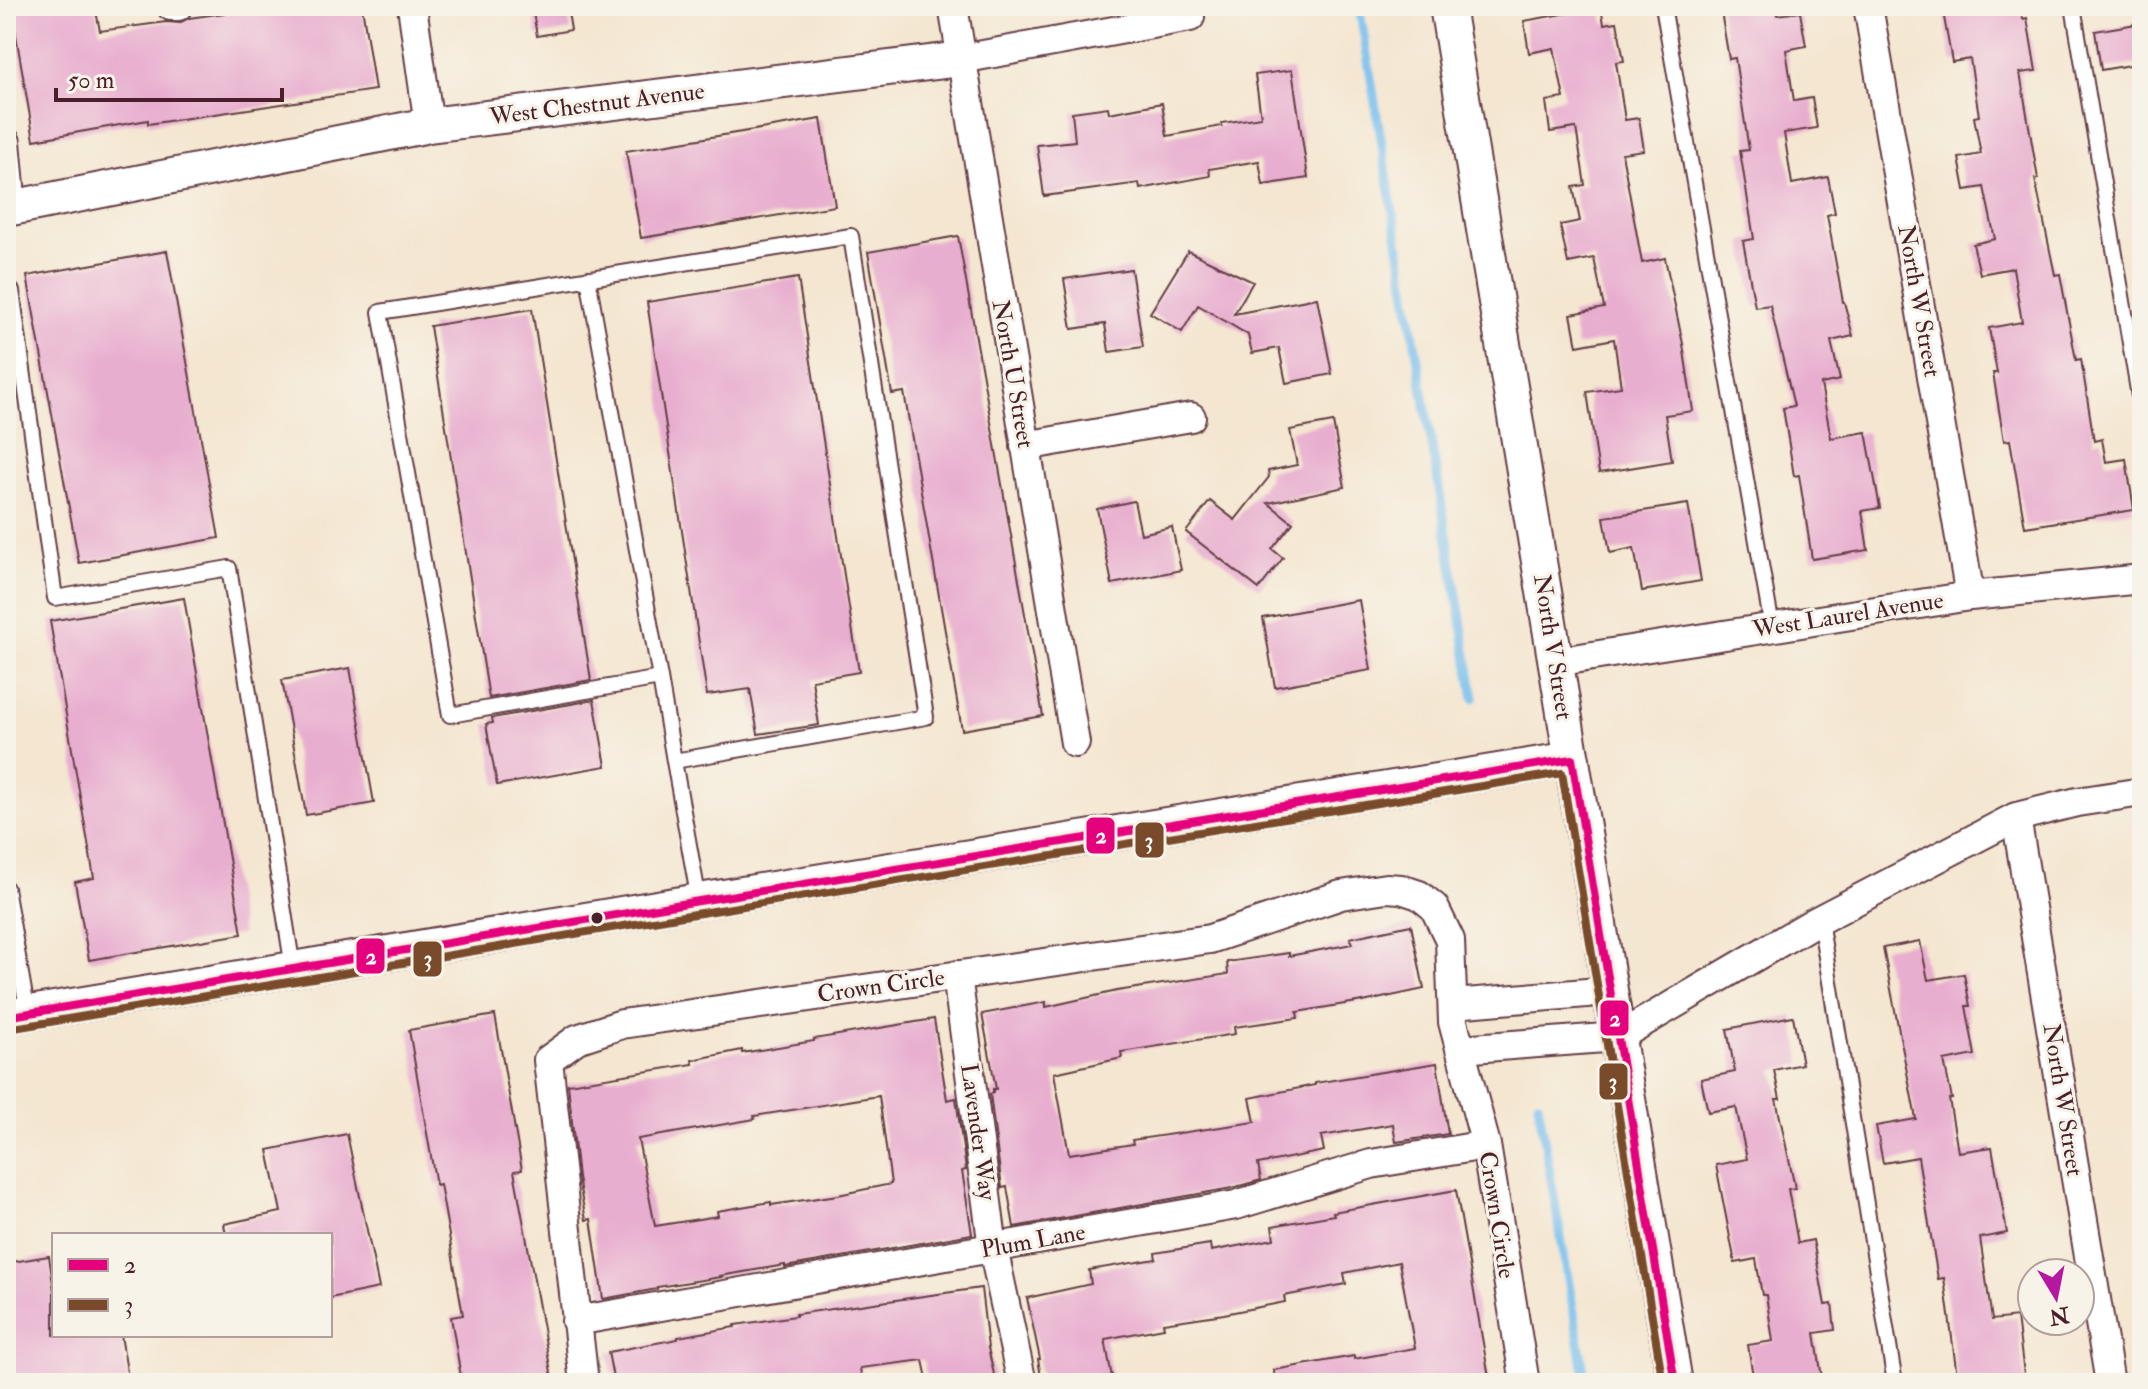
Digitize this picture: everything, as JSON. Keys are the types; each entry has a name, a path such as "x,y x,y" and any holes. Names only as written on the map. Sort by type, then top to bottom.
{"street":[{"path":"171,6 178,6"},
{"path":"412,6 429,125"},
{"name":"North U Street","path":"953,6 1075,743"},
{"name":"North V Street","path":"1447,6 1675,1383"},
{"name":"North W Street","path":"1868,6 1970,596"},
{"name":"West Chestnut Avenue","path":"9,208 429,125 961,59 1190,17"},
{"path":"6,142 9,208"},
{"path":"1025,446 1191,417"},
{"name":"West Laurel Avenue","path":"1555,662 1970,596 2142,579"},
{"path":"17,1016 1572,759"},
{"path":"1460,1049 1618,1037 1820,920 2016,817 2077,802 2142,792"},
{"name":"North W Street","path":"2016,817 2110,1383"},
{"name":"Crown Circle","path":"584,1383 548,1060 577,1039 622,1024 1210,939 1341,895 1386,888 1419,895 1434,907 1450,940 1453,1022 1486,1145 1524,1377 1522,1383"},
{"name":"Lavender Way","path":"957,975 993,1248 1022,1383"},
{"path":"1453,1004 1611,991"},
{"name":"Plum Lane","path":"576,1321 1236,1205 1371,1164 1486,1145"}],"lane":[{"path":"1663,6 1772,627"},
{"path":"2073,6 2142,414"},
{"path":"660,678 450,715 380,312 851,236 926,717 674,761"},
{"path":"588,278 699,901"},
{"path":"12,291 55,598 229,568 293,969"},
{"path":"6,888 17,1016"},
{"path":"1820,920 1895,1383"}],"building":[{"path":"11,6 95,6 100,31 179,23 189,18 273,6 362,6 375,90 148,124 148,120 34,140"},
{"path":"532,6 567,6 571,30 537,36"},
{"path":"1720,6 1776,6 1777,15 1800,12 1806,46 1786,50 1794,101 1812,98 1817,128 1784,133 1792,184 1828,177 1835,213 1827,215 1843,302 1853,336 1831,341 1840,380 1821,384 1831,438 1866,432 1880,508 1862,511 1868,550 1812,559 1799,475 1794,476 1783,408 1794,406 1770,305 1755,307 1743,241 1754,239 1740,151 1749,150 1735,58 1729,59"},
{"path":"1942,6 2020,6 2023,19 2027,18 2036,71 2020,73 2038,179 2035,179 2055,275 2060,274 2076,360 2081,359 2094,441 2102,439 2106,462 2126,459 2134,510 2025,527 2010,440 2004,441 1989,328 2022,322 2013,268 1980,274 1973,244 1995,239 1984,187 1965,190 1959,158 1981,154 1974,117 1979,116 1970,59 1952,62"},
{"path":"1601,7 1604,24 1617,22 1624,61 1616,62 1625,120 1639,118 1644,150 1622,153 1642,263 1665,258 1693,411 1665,415 1672,461 1599,473 1587,392 1621,387 1614,339 1577,346 1571,314 1604,308 1594,258 1568,263 1560,225 1580,221 1573,187 1585,185 1576,128 1550,132 1546,101 1564,98 1554,48 1529,53 1524,21"},
{"path":"2142,23 2142,63 2101,70 2095,31"},
{"path":"1292,70 1308,178 1263,185 1259,161 1209,169 1210,176 1140,189 1139,183 1044,196 1037,145 1075,141 1072,112 1108,107 1109,113 1162,103 1167,136 1222,126 1222,123 1261,117 1255,75"},
{"path":"821,119 835,206 641,238 626,151"},
{"path":"958,236 1043,716 962,730 904,392 892,394 868,252"},
{"path":"167,251 219,538 79,563 27,276"},
{"path":"1188,251 1253,282 1234,314 1317,298 1332,374 1286,383 1279,348 1252,353 1248,335 1198,305 1182,332 1150,313"},
{"path":"1131,269 1143,347 1109,352 1105,324 1072,329 1064,279"},
{"path":"798,278 859,672 812,680 819,725 758,734 750,689 707,695 647,302"},
{"path":"532,309 591,680 489,698 430,326"},
{"path":"1333,422 1345,487 1268,503 1293,523 1272,549 1283,558 1259,589 1186,532 1210,501 1235,520 1269,477 1268,471 1297,465 1290,430"},
{"path":"1134,501 1141,534 1172,527 1181,570 1112,584 1097,509"},
{"path":"1688,504 1701,581 1642,591 1634,548 1610,553 1604,517"},
{"path":"184,598 242,934 89,960 75,882 94,878 50,621"},
{"path":"1359,600 1371,670 1275,687 1263,618"},
{"path":"350,668 374,803 306,815 282,680"},
{"path":"594,700 606,766 497,785 486,724 493,723 492,718"},
{"path":"1411,925 1424,989 1297,1012 1298,1018 1234,1027 1235,1034 1121,1052 1122,1058 1054,1073 1069,1154 1133,1144 1132,1140 1255,1122 1250,1098 1315,1083 1437,1063 1448,1134 1396,1142 1393,1124 1321,1136 1324,1151 1258,1164 1261,1180 1232,1188 1014,1227 1007,1187 1002,1188 990,1094 996,1089 982,1014 1046,1002 1046,1007 1117,991 1228,974 1227,962 1289,953 1289,956 1352,944 1350,938"},
{"path":"1920,941 1928,980 1964,974 1975,1055 1944,1061 1952,1099 1949,1099 1958,1152 1992,1147 2007,1233 1980,1238 1992,1320 2016,1317 2016,1337 2019,1337 2025,1383 1958,1383 1944,1278 1938,1279 1918,1157 1883,1163 1876,1126 1916,1119 1883,948"},
{"path":"495,1015 522,1170 514,1171 553,1383 462,1383 451,1317 463,1315 409,1030"},
{"path":"1793,1016 1802,1064 1774,1070 1780,1099 1776,1099 1795,1188 1788,1189 1798,1243 1813,1240 1825,1305 1832,1304 1835,1330 1815,1333 1822,1378 1790,1383 1754,1383 1748,1345 1773,1341 1766,1295 1762,1295 1756,1259 1735,1263 1716,1165 1747,1159 1736,1107 1708,1112 1701,1079 1735,1072 1727,1029"},
{"path":"934,1019 947,1100 956,1098 966,1170 962,1171 972,1234 657,1287 603,1299 591,1219 586,1220 578,1178 568,1084 693,1064 692,1060","holes":["879,1096 891,1184 838,1195 717,1211 718,1216 655,1226 638,1139"]},
{"path":"347,1134 379,1288 332,1298 332,1233 226,1233 224,1224 281,1212 268,1150"},
{"path":"1456,1190 1490,1383 1275,1383 1274,1370 1415,1348 1399,1262 1344,1273 1346,1284 1284,1296 1285,1302 1163,1323 1164,1328 1105,1339 1113,1383 1042,1383 1027,1298 1091,1284 1089,1270 1156,1259 1155,1253 1210,1244 1211,1251 1274,1239 1272,1226"},
{"path":"49,1256 52,1337 121,1337 129,1383 6,1383 6,1263"},
{"path":"981,1288 988,1348 996,1383 928,1383 923,1360 860,1368 862,1380 840,1383 806,1383 806,1378 773,1383 614,1383 608,1352 796,1314"}],"waterway":[{"path":"1359,6 1474,698"},
{"path":"1538,1103 1586,1383"}],"transit line":[{"name":"2","path":"6,1017 1572,759 1675,1383"},
{"name":"3","path":"8,1029 1562,773 1663,1383"}]}
